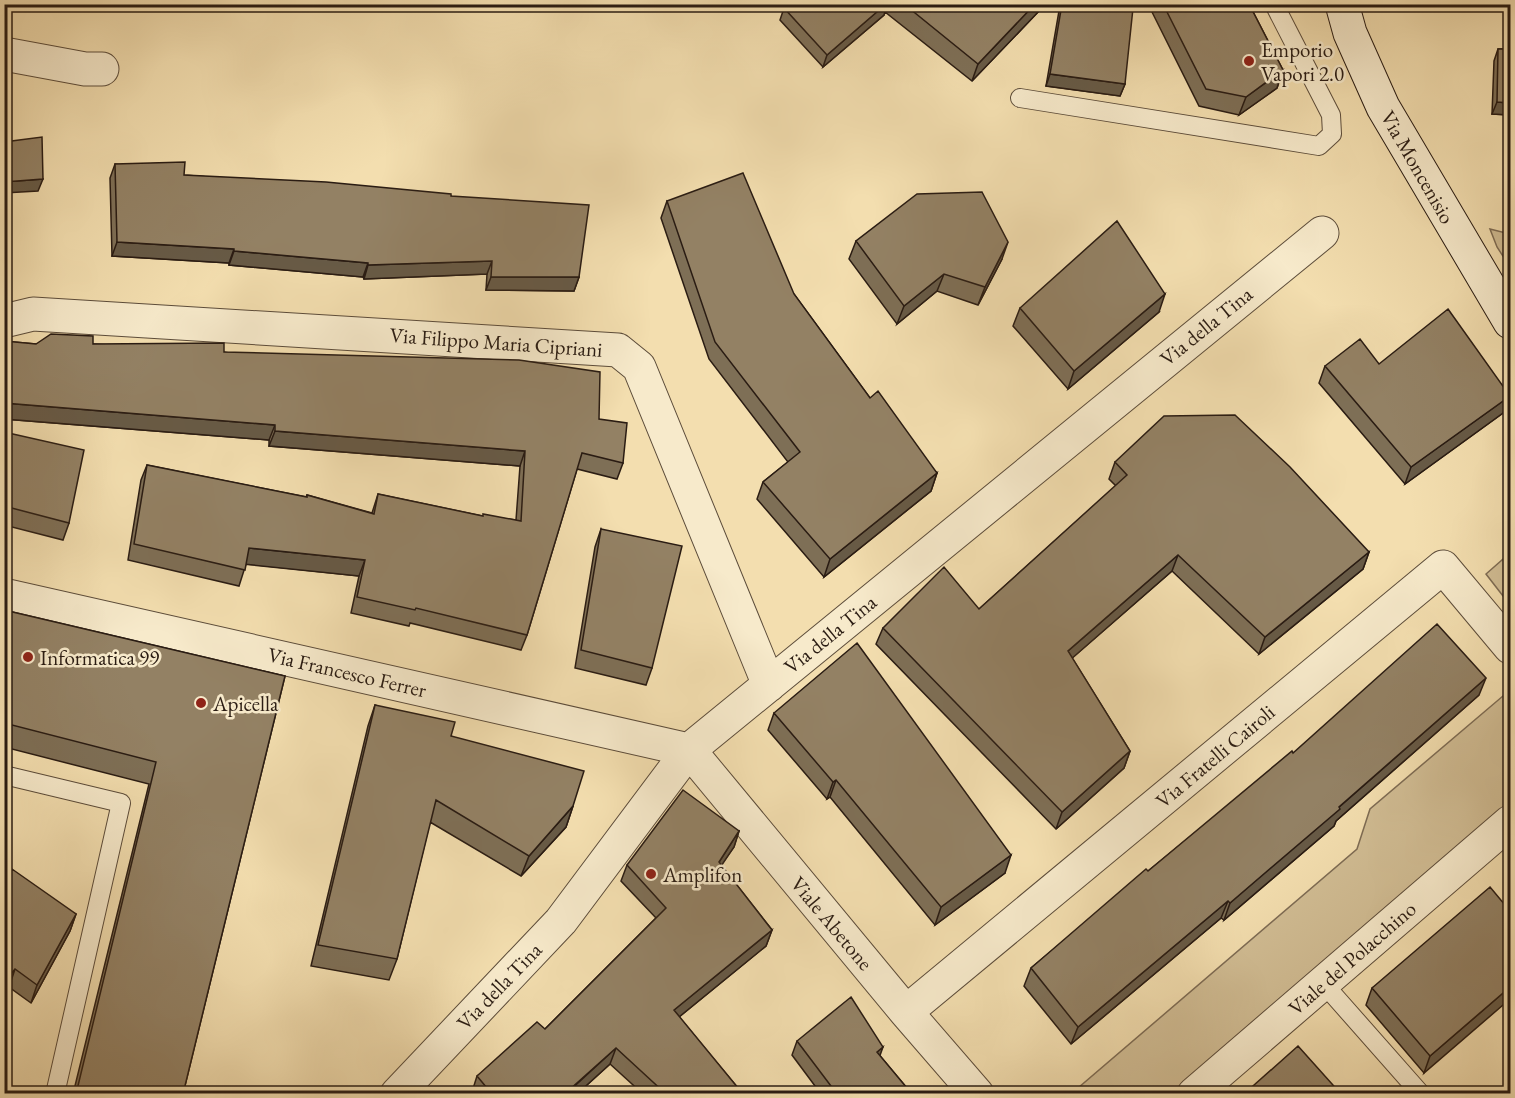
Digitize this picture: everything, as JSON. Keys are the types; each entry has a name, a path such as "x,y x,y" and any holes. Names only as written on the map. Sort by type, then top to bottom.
{"street":[{"name":"Via Moncenisio","path":"1342,4 1353,42 1383,107 1510,322"},
{"path":"4,54 85,69 102,69"},
{"name":"Via della Tina","path":"397,1094 561,921 689,750 1322,233"},
{"name":"Via Filippo Maria Cipriani","path":"4,321 33,314 618,350 639,367 769,685"},
{"name":"Via Fratelli Cairoli","path":"906,1012 1443,567 1510,647"},
{"name":"Via Francesco Ferrer","path":"4,595 689,750"},
{"name":"Viale Abetone","path":"689,750 906,1012 977,1094"},
{"name":"Viale del Polacchino","path":"1194,1094 1510,822"}],"lane":[{"path":"1020,98 1319,146 1332,134 1331,115 1274,4"},
{"path":"4,775 121,803 55,1094"},
{"path":"1323,983 1421,1094"}],"shaded area":[{"path":"1490,229 1510,234 1510,267 1497,247"},
{"path":"1510,553 1510,605 1486,574"},
{"path":"1510,690 1510,822 1193,1093 1071,1094 1357,849 1370,809"}],"building":[{"path":"789,4 886,4 827,55 784,8"},
{"path":"904,4 1035,4 978,64"},
{"path":"1062,4 1109,4 1133,8 1125,84 1050,74"},
{"path":"1163,4 1249,4 1283,70 1246,97 1206,89"},
{"path":"1498,49 1510,49 1510,103 1497,102"},
{"path":"42,137 43,179 4,182 4,142"},
{"path":"185,162 184,175 326,182 451,194 451,196 589,205 579,277 491,277 492,261 368,265 368,263 234,251 234,249 117,242 115,164"},
{"path":"743,173 794,294 870,398 878,391 937,473 830,559 763,482 800,452 715,342 667,201"},
{"path":"982,192 1008,242 985,287 944,274 904,306 856,241 917,194"},
{"path":"1117,221 1165,294 1074,371 1020,308"},
{"path":"1448,309 1510,396 1411,467 1325,366 1360,339 1379,364"},
{"path":"51,334 93,336 93,344 224,343 224,352 519,360 600,372 599,419 627,423 623,463 582,453 527,635 416,608 415,610 357,597 365,560 249,548 245,570 134,544 147,465 307,497 307,495 374,514 378,494 483,516 483,514 521,521 525,451 275,431 275,425 4,403 4,341 36,344"},
{"path":"1235,415 1290,467 1369,552 1265,637 1178,555 1068,651 1130,751 1062,812 883,628 944,567 979,609 1127,475 1115,462 1164,416"},
{"path":"4,432 84,450 69,523 4,506"},
{"path":"601,529 682,546 652,668 581,650"},
{"path":"4,610 285,676 183,1094 76,1094 156,762 4,723"},
{"path":"1437,624 1486,678 1339,807 1340,809 1230,903 1228,901 1078,1027 1031,968 1146,869 1148,871 1292,751 1293,753"},
{"path":"857,643 1011,855 941,907 836,780 833,782 774,713"},
{"path":"375,705 455,722 451,736 584,771 573,806 529,856 436,800 397,959 318,945"},
{"path":"683,790 739,831 719,862 772,930 674,1010 743,1094 666,1094 616,1048 567,1092 568,1094 492,1094 477,1076 537,1022 545,1029 666,908 627,865"},
{"path":"12,869 76,914 37,985 15,969 4,982 4,882"},
{"path":"1490,887 1510,911 1510,987 1430,1056 1372,988"},
{"path":"851,997 883,1047 877,1052 912,1094 837,1094 797,1041"},
{"path":"1298,1046 1341,1094 1244,1094"}],"place":[{"name":"Emporio Vapori 2.0","path":"1249,61"},
{"name":"Informatica 99","path":"28,657"},
{"name":"Apicella","path":"201,703"},
{"name":"Amplifon","path":"651,874"}]}
